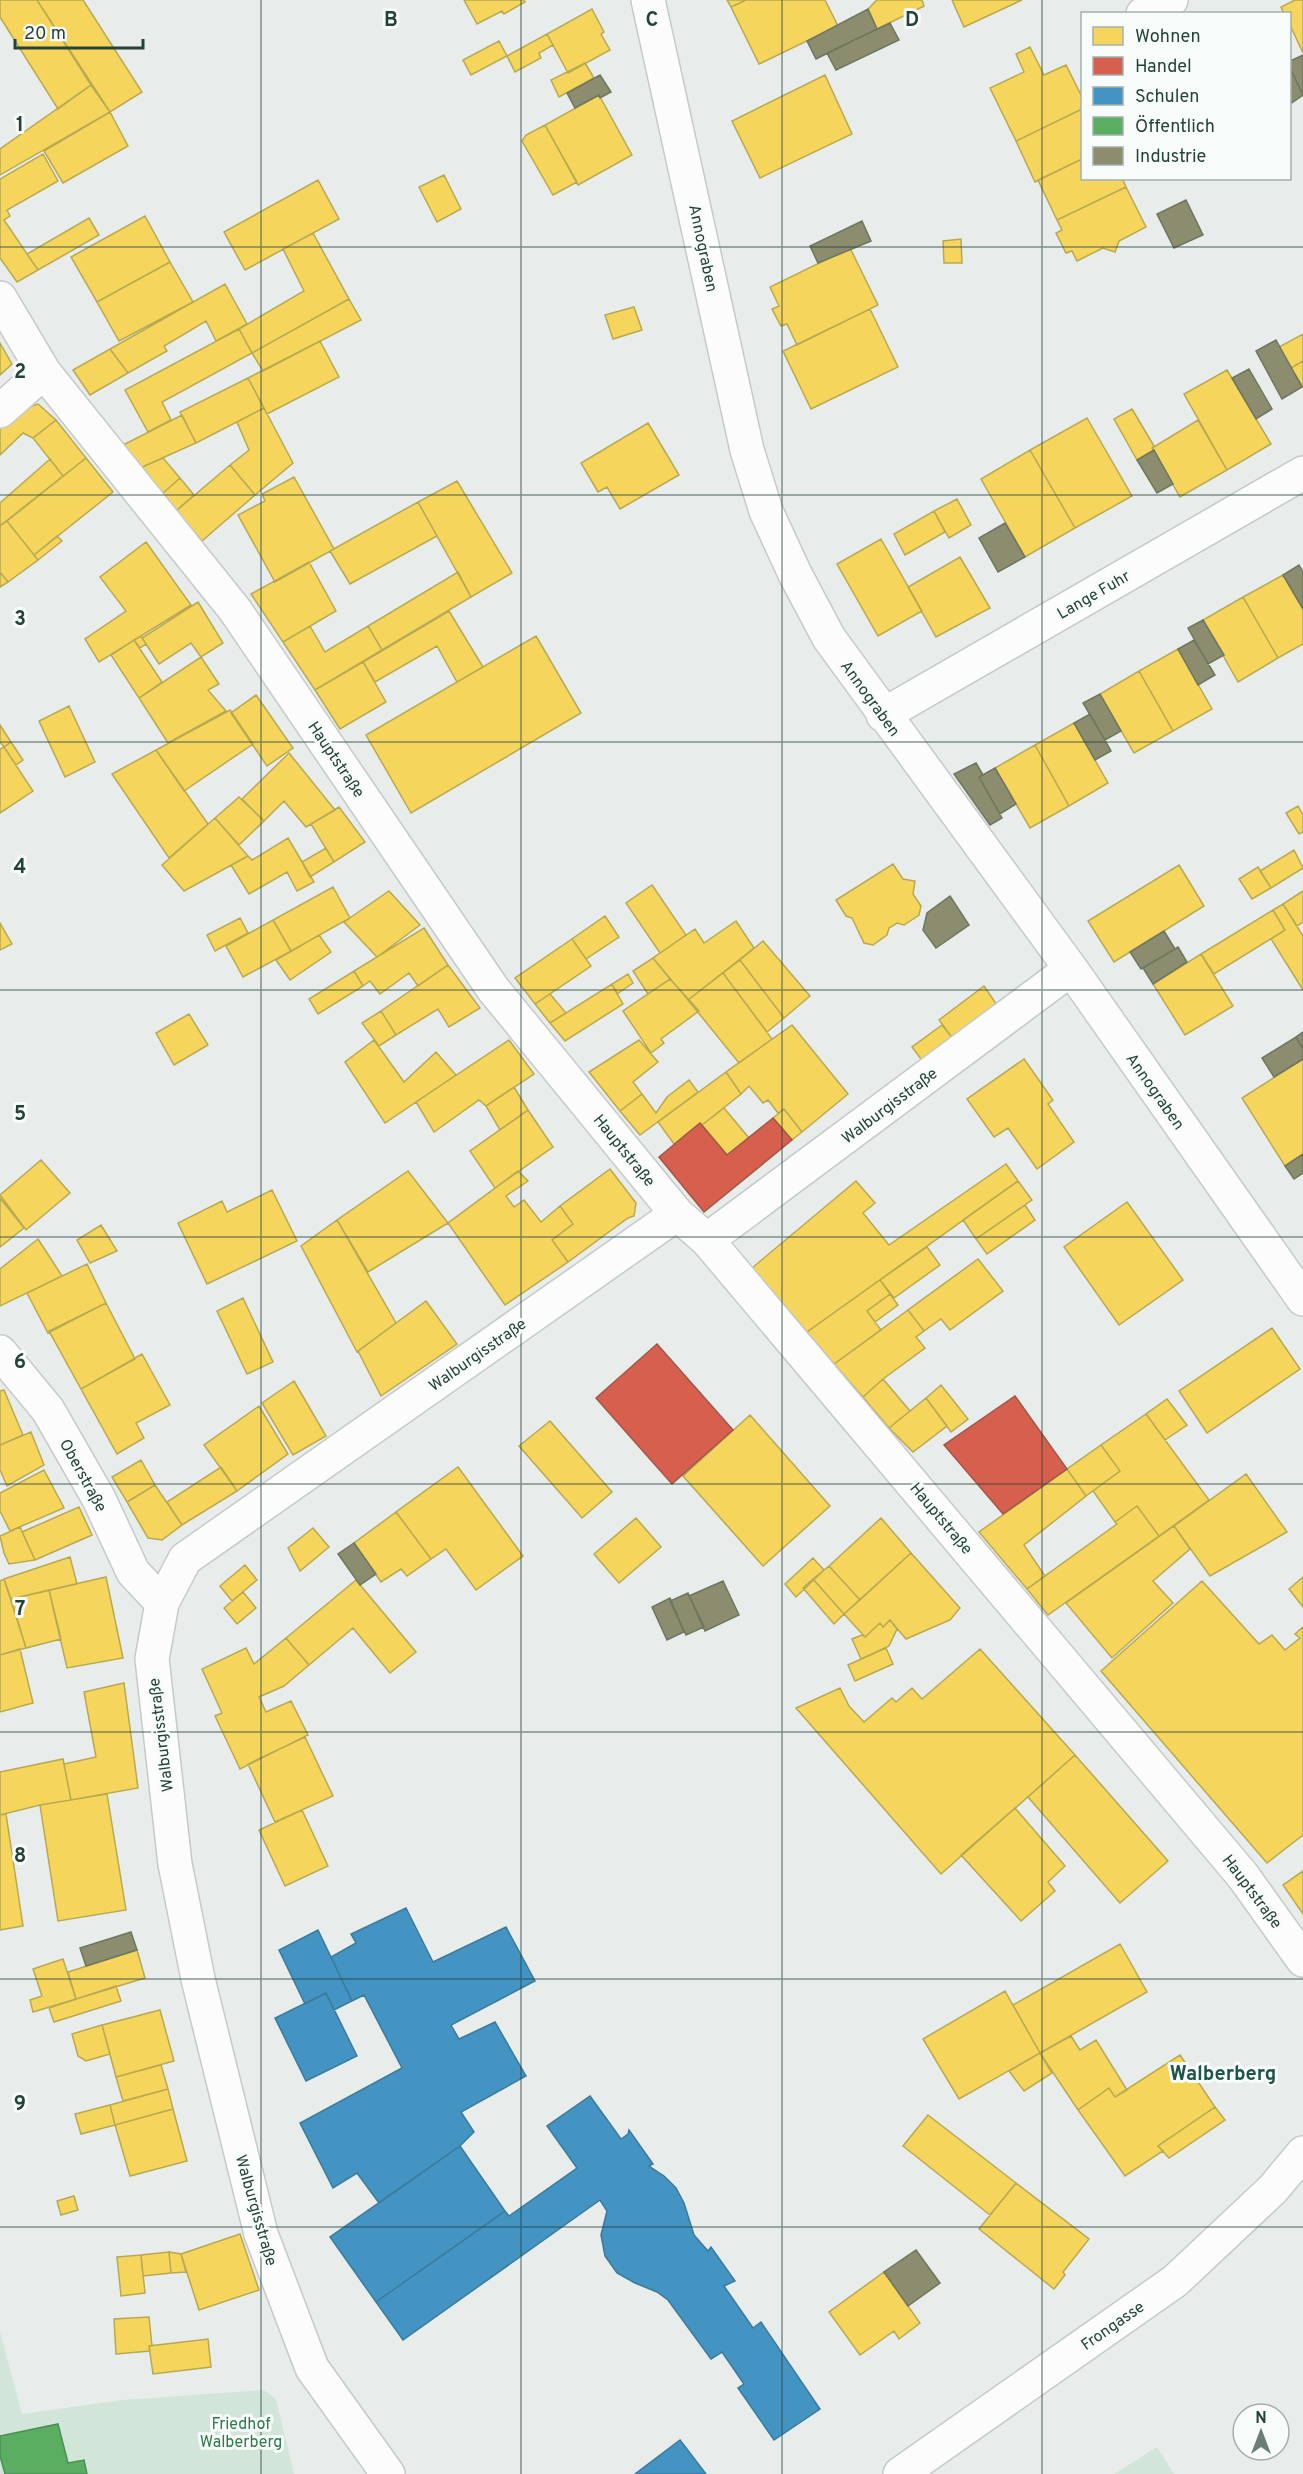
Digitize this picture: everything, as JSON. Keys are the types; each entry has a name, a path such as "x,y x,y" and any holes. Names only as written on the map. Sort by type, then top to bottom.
{"street":[{"name":"Annograben","path":"648,0 747,450 766,511 795,574 829,638 883,715 1071,969 1303,1299"},
{"path":"1147,12 1171,0"},
{"name":"Hauptstraße","path":"0,298 44,372 235,610 493,989 677,1214 707,1240 1243,1876 1303,1960"},
{"path":"0,411 44,372"},
{"name":"Lange Fuhr","path":"883,715 1303,473"},
{"name":"Walburgisstraße","path":"707,1240 1071,969"},
{"name":"Walburgisstraße","path":"388,2474 312,2368 261,2234 198,1979 175,1864 152,1659 162,1603 185,1559 677,1214"},
{"name":"Oberstraße","path":"3,1360 48,1410 99,1499 133,1572 162,1603"},
{"name":"Frongasse","path":"900,2474 1175,2281 1273,2189 1303,2153"}],"green space":[{"name":"Friedhof Walberberg","path":"0,2332 22,2414 122,2400 264,2390 276,2399 294,2474 0,2474"},
{"path":"1157,2447 1174,2474 1114,2474"}],"building: Wohnen":[{"path":"0,0 37,0 91,85 58,109 0,17"},
{"path":"37,0 83,0 142,92 110,112"},
{"path":"464,0 524,0 525,2 504,14 502,11 477,24"},
{"path":"727,0 746,0 731,7"},
{"path":"746,0 825,0 838,26 759,64 731,7"},
{"path":"877,0 922,0 924,6 877,29 868,9"},
{"path":"952,0 1022,0 964,27"},
{"path":"1295,0 1303,0 1303,53 1291,27 1291,12 1283,12 1281,7"},
{"path":"592,9 604,32 601,34 610,50 568,73 547,34"},
{"path":"547,34 553,45 539,53 541,58 515,72 507,56"},
{"path":"499,41 507,56 471,75 463,60"},
{"path":"1030,47 1044,75 1066,65 1081,95 1081,109 1016,141 990,88 1024,72 1016,54"},
{"path":"585,63 594,78 559,97 551,80"},
{"path":"825,75 852,134 760,178 732,121"},
{"path":"91,85 110,112 0,175 0,149"},
{"path":"599,95 632,155 578,185 545,125"},
{"path":"1081,109 1081,159 1035,182 1016,141"},
{"path":"110,112 128,146 63,183 44,151"},
{"path":"545,125 577,182 553,195 522,141 526,135"},
{"path":"43,154 58,181 7,210 10,216 4,220 38,270 17,282 0,258 0,179"},
{"path":"1081,159 1081,180 1123,180 1126,187 1057,220 1038,180"},
{"path":"444,175 461,209 437,222 419,187"},
{"path":"318,180 339,219 245,270 224,232"},
{"path":"1126,187 1146,227 1119,241 1115,252 1103,248 1077,261 1072,251 1066,253 1056,233 1062,230 1057,220"},
{"path":"145,216 170,262 97,302 71,257"},
{"path":"89,218 99,235 38,270 27,254"},
{"path":"313,233 349,299 252,353 239,329 304,291 283,249"},
{"path":"961,239 962,263 944,263 943,241"},
{"path":"850,248 878,305 797,345 787,324 781,326 772,309 779,306 770,287"},
{"path":"170,262 193,302 119,341 97,302"},
{"path":"225,284 247,324 216,341 206,321 164,346 167,351 128,373 110,349"},
{"path":"349,299 361,320 263,371 252,353"},
{"path":"634,307 642,330 613,339 605,315"},
{"path":"870,309 898,367 811,409 783,351"},
{"path":"239,329 252,353 162,402 171,420 148,432 125,390"},
{"path":"1303,334 1303,361 1291,368 1279,347"},
{"path":"320,341 339,377 267,414 248,378"},
{"path":"0,343 12,364 0,375"},
{"path":"110,349 128,373 90,395 73,370"},
{"path":"1303,361 1303,387 1291,368"},
{"path":"1227,370 1271,444 1227,470 1184,394"},
{"path":"248,378 264,408 196,443 180,412"},
{"path":"38,404 56,420 33,438 23,433 0,455 0,420 6,414"},
{"path":"264,408 293,463 255,495 230,465 249,450 237,422"},
{"path":"1132,409 1154,446 1152,448 1154,450 1137,460 1114,419"},
{"path":"182,415 196,443 140,468 123,445"},
{"path":"1087,418 1132,496 1075,528 1030,450"},
{"path":"56,420 86,458 63,476 33,438"},
{"path":"1198,420 1227,470 1180,497 1152,448"},
{"path":"648,423 679,475 620,509 607,487 598,492 581,463"},
{"path":"1030,450 1075,528 1025,557 981,479"},
{"path":"86,458 113,492 34,555 7,521"},
{"path":"163,458 180,478 162,494 140,468"},
{"path":"50,459 63,476 0,526 0,503"},
{"path":"230,465 255,495 202,541 176,511"},
{"path":"294,477 334,549 275,582 238,515 265,501 262,494"},
{"path":"180,478 194,495 176,511 162,494"},
{"path":"457,481 512,573 471,597 418,502"},
{"path":"957,499 971,525 949,538 934,511"},
{"path":"418,502 437,536 350,584 330,551"},
{"path":"934,511 945,532 905,555 894,534"},
{"path":"7,521 38,560 8,582 0,572 0,526"},
{"path":"57,536 62,541 38,560 34,555"},
{"path":"881,539 922,611 878,636 837,564"},
{"path":"146,542 191,605 99,662 85,639 126,611 100,577"},
{"path":"960,557 990,608 936,637 908,587"},
{"path":"309,562 336,611 283,642 251,594"},
{"path":"0,572 8,582 0,587"},
{"path":"458,572 471,597 382,650 368,626"},
{"path":"1283,575 1303,609 1303,644 1278,658 1243,597"},
{"path":"1243,597 1278,658 1238,682 1203,620"},
{"path":"198,602 223,643 201,657 191,643 159,664 142,638"},
{"path":"449,611 483,667 457,682 437,646 375,682 363,662"},
{"path":"310,626 325,652 368,626 382,650 315,690 283,642"},
{"path":"141,636 146,644 140,648 134,640"},
{"path":"536,636 581,713 411,813 366,735"},
{"path":"134,640 162,682 139,698 111,655"},
{"path":"1178,649 1212,709 1173,731 1139,671"},
{"path":"201,657 219,684 208,690 226,711 168,743 139,698"},
{"path":"363,662 386,702 340,729 315,690"},
{"path":"1139,671 1173,731 1134,753 1100,694"},
{"path":"256,695 293,748 267,766 231,713"},
{"path":"69,706 95,762 65,777 39,721"},
{"path":"230,710 253,744 184,791 156,750"},
{"path":"1074,723 1108,783 1069,806 1035,745"},
{"path":"0,725 11,742 4,747 0,742"},
{"path":"11,742 23,760 16,765 4,747"},
{"path":"1035,745 1069,806 1030,828 995,768"},
{"path":"4,747 33,791 0,813 0,749"},
{"path":"156,750 208,824 169,858 112,774"},
{"path":"289,753 335,810 306,827 284,801 264,821 242,799"},
{"path":"239,797 264,821 239,845 215,818"},
{"path":"1298,806 1303,815 1303,832 1299,834 1286,813"},
{"path":"339,807 365,842 334,862 311,824"},
{"path":"215,818 248,856 184,891 162,865"},
{"path":"288,838 314,882 297,891 287,872 249,894 231,865 248,856 252,860"},
{"path":"326,848 334,862 310,877 302,862"},
{"path":"1294,850 1303,868 1271,888 1260,871"},
{"path":"893,864 903,879 915,881 913,894 921,906 919,915 904,925 897,923 889,928 887,935 873,945 864,943 852,918 846,916 836,900"},
{"path":"1179,865 1204,906 1114,962 1088,921"},
{"path":"1258,867 1271,888 1252,899 1239,879"},
{"path":"652,885 686,935 660,953 626,903"},
{"path":"333,887 350,918 291,951 273,920"},
{"path":"389,891 420,925 377,957 344,922"},
{"path":"1303,891 1303,922 1297,926 1283,904"},
{"path":"1283,904 1303,936 1303,990 1271,939 1285,930 1273,910"},
{"path":"1273,910 1285,930 1214,974 1201,954"},
{"path":"605,916 619,937 586,959 572,939"},
{"path":"240,918 248,933 215,951 207,935"},
{"path":"273,920 291,951 243,977 226,946"},
{"path":"736,921 754,948 688,1000 653,958 695,929 704,943"},
{"path":"0,923 12,944 0,950"},
{"path":"424,928 448,965 418,986 409,973 380,994 370,981 363,986 354,971"},
{"path":"319,935 331,952 290,980 276,960"},
{"path":"572,939 591,966 535,1004 515,978"},
{"path":"763,941 810,996 784,1018 740,960"},
{"path":"1201,954 1233,1006 1185,1035 1153,984"},
{"path":"653,958 670,979 648,994 633,971"},
{"path":"740,960 784,1018 767,1032 723,973"},
{"path":"448,965 480,1008 449,1027 438,1009 396,1035 381,1011"},
{"path":"354,971 363,986 318,1014 309,999"},
{"path":"723,973 772,1039 739,1063 688,1000"},
{"path":"628,974 633,983 617,994 612,984"},
{"path":"670,979 699,1011 661,1039 664,1043 651,1053 623,1011"},
{"path":"612,984 623,1004 565,1041 550,1023"},
{"path":"984,986 999,1008 954,1040 939,1020"},
{"path":"550,994 566,1013 550,1023 535,1004"},
{"path":"381,1011 396,1035 379,1046 362,1023"},
{"path":"189,1014 208,1045 174,1065 156,1033"},
{"path":"792,1025 848,1094 802,1132 784,1109 778,1113 768,1100 763,1103 749,1086 741,1094 726,1072"},
{"path":"942,1025 954,1040 924,1063 912,1047"},
{"path":"374,1040 404,1082 436,1052 456,1075 385,1123 345,1062"},
{"path":"509,1040 534,1074 486,1106 479,1100 434,1132 416,1102"},
{"path":"639,1040 658,1062 633,1082 642,1094 620,1111 589,1072"},
{"path":"1024,1059 1053,1100 1048,1104 1074,1142 1037,1169 1008,1128 994,1137 967,1099"},
{"path":"1303,1059 1303,1154 1285,1166 1242,1098"},
{"path":"726,1072 741,1094 674,1144 658,1122"},
{"path":"689,1080 698,1092 640,1135 620,1111 642,1094 656,1113 667,1097"},
{"path":"514,1087 528,1110 500,1130 486,1106"},
{"path":"724,1108 749,1138 727,1155 702,1125"},
{"path":"784,1109 802,1132 792,1140 773,1118"},
{"path":"528,1110 553,1147 495,1188 470,1151"},
{"path":"41,1160 70,1193 26,1230 0,1195"},
{"path":"1006,1164 1018,1181 807,1332 752,1268 856,1181 875,1203 863,1213 889,1245"},
{"path":"610,1169 636,1203 634,1216 568,1262 552,1240 573,1224 560,1206"},
{"path":"408,1171 448,1223 368,1272 337,1220"},
{"path":"518,1171 528,1181 506,1196 514,1207 524,1200 541,1222 560,1206 573,1224 552,1240 568,1262 505,1305 448,1223"},
{"path":"1018,1181 1032,1200 976,1239 963,1220"},
{"path":"272,1190 297,1241 207,1284 178,1223 222,1201 227,1212"},
{"path":"0,1198 24,1228 0,1247"},
{"path":"1127,1202 1183,1280 1119,1325 1064,1247"},
{"path":"1025,1205 1035,1220 987,1254 976,1239"},
{"path":"337,1220 396,1323 357,1352 301,1246"},
{"path":"101,1225 117,1251 90,1263 77,1240"},
{"path":"38,1239 62,1276 0,1306 0,1269"},
{"path":"927,1247 940,1265 894,1298 880,1280"},
{"path":"978,1259 1003,1291 950,1330 941,1319 924,1331 908,1310"},
{"path":"87,1264 106,1303 48,1333 27,1293"},
{"path":"880,1280 890,1294 867,1311 881,1330 834,1364 807,1332"},
{"path":"890,1294 898,1305 875,1322 867,1311"},
{"path":"243,1298 273,1362 247,1374 217,1311"},
{"path":"426,1301 457,1344 381,1396 358,1351"},
{"path":"106,1303 135,1359 81,1389 49,1331"},
{"path":"908,1310 924,1331 916,1337 925,1348 863,1397 834,1364"},
{"path":"1272,1328 1300,1369 1207,1433 1179,1391"},
{"path":"142,1354 170,1405 136,1423 144,1438 117,1454 81,1389"},
{"path":"883,1379 910,1411 889,1428 863,1397"},
{"path":"294,1381 326,1436 293,1455 262,1403"},
{"path":"941,1385 968,1419 951,1432 926,1398"},
{"path":"4,1390 23,1435 0,1445 0,1391"},
{"path":"926,1398 947,1426 913,1452 889,1428"},
{"path":"1167,1399 1187,1425 1165,1440 1146,1414"},
{"path":"259,1406 288,1454 237,1491 204,1445"},
{"path":"1146,1414 1209,1500 1159,1536 1137,1506 1115,1522 1093,1491 1120,1471 1101,1445"},
{"path":"750,1415 830,1506 763,1566 683,1476"},
{"path":"550,1421 612,1492 582,1518 519,1446"},
{"path":"31,1432 44,1465 7,1486 0,1470 0,1445"},
{"path":"1101,1445 1120,1471 1086,1496 1067,1469"},
{"path":"141,1460 155,1485 127,1502 112,1477"},
{"path":"221,1467 237,1491 182,1525 167,1502"},
{"path":"458,1467 523,1556 476,1590 446,1549 431,1559 396,1512"},
{"path":"1067,1469 1086,1496 1024,1545 1045,1576 1027,1589 979,1532"},
{"path":"44,1470 64,1508 10,1531 0,1511 0,1493"},
{"path":"1246,1474 1287,1532 1210,1576 1174,1526"},
{"path":"155,1485 182,1525 162,1540 148,1538 127,1502"},
{"path":"1137,1506 1159,1536 1048,1615 1027,1589 1117,1524 1115,1522"},
{"path":"79,1507 92,1535 35,1560 22,1532"},
{"path":"396,1512 431,1559 407,1576 401,1569 381,1582 354,1543"},
{"path":"636,1518 661,1547 619,1583 594,1554"},
{"path":"881,1518 911,1553 860,1600 829,1566"},
{"path":"1174,1526 1190,1549 1153,1581 1173,1603 1112,1658 1066,1603"},
{"path":"20,1527 35,1560 9,1564 0,1536"},
{"path":"313,1528 329,1547 300,1571 288,1548"},
{"path":"911,1553 960,1608 950,1620 906,1639 890,1620 883,1627 880,1623 865,1637 844,1614"},
{"path":"70,1557 77,1584 11,1599 4,1579"},
{"path":"813,1558 824,1570 796,1597 785,1584"},
{"path":"245,1565 257,1580 232,1601 220,1586"},
{"path":"829,1566 860,1600 844,1614 813,1579"},
{"path":"106,1577 123,1658 67,1668 49,1590"},
{"path":"1303,1577 1303,1607 1289,1589"},
{"path":"4,1579 26,1648 0,1655 0,1581"},
{"path":"813,1579 844,1614 834,1624 803,1588"},
{"path":"356,1580 416,1652 390,1673 353,1628 309,1665 286,1638"},
{"path":"1202,1581 1259,1644 1272,1635 1285,1650 1300,1638 1295,1634 1303,1627 1303,1835 1267,1863 1101,1671"},
{"path":"49,1590 61,1639 26,1648 11,1599"},
{"path":"243,1592 256,1608 237,1624 224,1608"},
{"path":"890,1620 897,1629 889,1646 861,1659 852,1639 862,1635 865,1637 880,1623 883,1627"},
{"path":"286,1638 309,1665 284,1686 259,1697 266,1712 291,1701 308,1735 240,1769 215,1716 222,1713 202,1669 246,1648 254,1664"},
{"path":"886,1648 893,1664 855,1681 848,1665"},
{"path":"20,1649 33,1703 0,1712 0,1655"},
{"path":"980,1649 1075,1755 941,1874 796,1708 840,1688 849,1706 864,1722 892,1698 896,1702 912,1688 922,1699"},
{"path":"124,1683 138,1788 71,1800 64,1764 96,1757 84,1692"},
{"path":"305,1737 333,1796 275,1822 248,1764"},
{"path":"1075,1755 1168,1861 1120,1903 1028,1797"},
{"path":"63,1759 71,1800 0,1815 0,1772"},
{"path":"107,1794 126,1910 58,1921 40,1805"},
{"path":"1015,1808 1065,1866 1048,1882 1055,1891 1021,1921 961,1855"},
{"path":"302,1810 328,1866 285,1886 259,1830"},
{"path":"6,1814 23,1926 0,1930 0,1815"},
{"path":"1303,1871 1303,1914 1283,1885"},
{"path":"1120,1944 1147,1992 1040,2053 1013,2005"},
{"path":"137,1950 145,1978 76,1999 68,1972"},
{"path":"63,1959 76,1999 33,2012 30,2000 42,1996 33,1969"},
{"path":"116,1986 121,2001 54,2022 49,2008"},
{"path":"1005,1991 1040,2053 959,2099 923,2039"},
{"path":"160,2010 174,2061 116,2077 102,2025"},
{"path":"102,2025 110,2054 86,2061 78,2056 72,2034"},
{"path":"1071,2036 1080,2050 1096,2040 1127,2090 1115,2097 1109,2088 1078,2110 1040,2053"},
{"path":"1040,2053 1052,2073 1024,2091 1009,2071"},
{"path":"1180,2055 1215,2107 1158,2146 1163,2151 1125,2176 1078,2110 1109,2088 1115,2097"},
{"path":"161,2065 168,2089 123,2101 116,2077"},
{"path":"168,2089 173,2109 115,2125 110,2105"},
{"path":"110,2105 115,2125 81,2134 75,2114"},
{"path":"1215,2107 1225,2120 1169,2158 1158,2146"},
{"path":"173,2109 187,2161 130,2176 115,2125"},
{"path":"928,2115 1016,2183 990,2215 903,2146"},
{"path":"1016,2183 1089,2239 1063,2272 1065,2275 1054,2289 979,2229"},
{"path":"74,2196 78,2210 61,2215 57,2201"},
{"path":"240,2234 259,2290 199,2310 181,2254"},
{"path":"169,2252 171,2273 143,2276 141,2255"},
{"path":"169,2252 181,2254 186,2272 171,2273"},
{"path":"141,2255 145,2293 121,2296 117,2257"},
{"path":"884,2272 920,2323 899,2339 894,2331 860,2355 829,2312"},
{"path":"149,2317 152,2346 149,2346 150,2351 116,2354 114,2319"},
{"path":"208,2339 211,2367 153,2374 149,2346"}],"building: Handel":[{"path":"773,1118 792,1140 704,1212 659,1157 700,1123 727,1155"},
{"path":"657,1344 733,1430 672,1484 596,1398"},
{"path":"1015,1396 1067,1469 1003,1514 944,1445"}],"building: Schulen":[{"path":"406,1908 433,1962 506,1927 535,1981 451,2025 459,2039 495,2022 526,2076 461,2112 474,2132 460,2146 379,2203 357,2173 333,2188 300,2123 402,2068 364,1995 352,2001 331,1957 356,1943 351,1934"},
{"path":"318,1930 352,2001 334,2010 326,1993 305,2004 279,1950"},
{"path":"326,1993 357,2056 306,2081 275,2018"},
{"path":"590,2096 621,2139 628,2134 629,2130 653,2164 649,2166 676,2188 684,2203 694,2235 708,2251 711,2247 735,2281 724,2286 753,2328 761,2322 820,2409 774,2440 738,2388 744,2384 722,2352 711,2359 668,2300 657,2292 617,2273 605,2256 601,2235 607,2211 600,2200 403,2340 376,2302 505,2211 509,2216 577,2168 547,2126"},
{"path":"460,2146 505,2211 376,2302 330,2237"},
{"path":"680,2440 706,2474 635,2474"}],"building: Öffentlich":[{"path":"58,2424 68,2463 84,2460 87,2474 5,2474 0,2456 0,2436"}],"building: Industrie":[{"path":"868,9 877,29 816,59 807,41"},
{"path":"890,23 899,40 836,70 827,53"},
{"path":"1303,55 1303,95 1291,70 1291,61"},
{"path":"1291,70 1303,95 1291,103"},
{"path":"600,75 611,92 600,98 599,95 575,108 567,93"},
{"path":"1186,200 1203,235 1174,248 1157,214"},
{"path":"862,221 871,241 818,263 810,246"},
{"path":"1276,340 1302,387 1282,399 1256,351"},
{"path":"1249,369 1272,409 1256,419 1232,378"},
{"path":"1154,450 1173,484 1157,493 1137,460"},
{"path":"1005,523 1025,557 998,572 979,538"},
{"path":"1299,565 1303,572 1303,609 1283,575"},
{"path":"1203,620 1224,655 1208,664 1188,628"},
{"path":"1194,640 1215,675 1198,685 1178,649"},
{"path":"1100,694 1121,731 1105,740 1083,703"},
{"path":"1090,714 1111,751 1095,760 1074,723"},
{"path":"976,763 983,775 979,777 1002,818 990,825 954,774"},
{"path":"995,768 1016,804 1000,814 979,777"},
{"path":"950,896 969,925 936,948 923,930 927,913"},
{"path":"1164,931 1175,949 1141,969 1130,952"},
{"path":"1178,947 1187,962 1153,984 1143,968"},
{"path":"1303,1032 1303,1049 1296,1037"},
{"path":"1296,1037 1303,1049 1303,1059 1274,1077 1262,1058"},
{"path":"1303,1154 1303,1173 1294,1179 1285,1166"},
{"path":"354,1543 376,1574 360,1585 338,1554"},
{"path":"723,1581 739,1615 705,1631 689,1596"},
{"path":"688,1593 704,1627 686,1635 670,1601"},
{"path":"670,1598 684,1632 667,1640 652,1607"},
{"path":"131,1932 137,1950 86,1966 80,1948"},
{"path":"916,2250 940,2283 908,2306 884,2272"}],"district":[{"name":"Walberberg","path":"1223,2073"}]}
